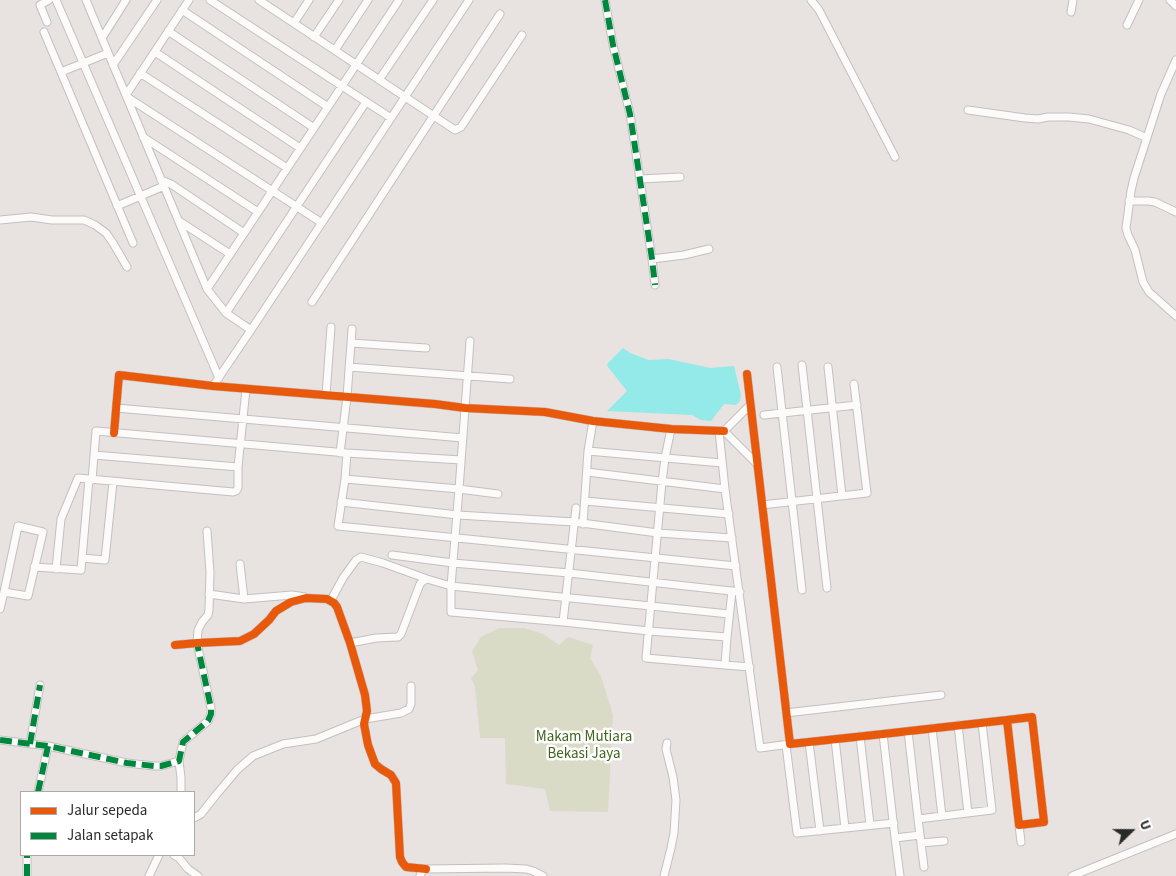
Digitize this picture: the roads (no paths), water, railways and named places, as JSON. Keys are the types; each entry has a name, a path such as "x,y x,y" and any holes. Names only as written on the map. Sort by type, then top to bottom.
{"street":[{"path":"47,22 40,5 49,0"},
{"path":"56,0 219,378"},
{"path":"86,0 207,289 226,312 251,330"},
{"path":"102,38 126,0"},
{"path":"113,65 156,0"},
{"path":"126,96 189,0"},
{"path":"210,0 391,118"},
{"path":"259,0 455,130 458,130 522,35"},
{"path":"294,24 309,0"},
{"path":"314,37 339,0"},
{"path":"335,50 368,0"},
{"path":"207,289 399,0"},
{"path":"379,80 432,0"},
{"path":"213,386 470,0"},
{"path":"606,0 613,45 630,114 652,259 654,285"},
{"path":"811,0 819,10 895,157"},
{"path":"818,0 819,10"},
{"path":"1071,12 1073,0"},
{"path":"1127,25 1139,0"},
{"path":"1170,0 1176,6"},
{"path":"182,10 328,107"},
{"path":"312,302 500,14"},
{"path":"168,31 314,128"},
{"path":"44,32 133,243"},
{"path":"155,52 300,148"},
{"path":"61,72 108,53"},
{"path":"1176,60 1161,94 1130,191 1126,231 1135,250 1142,282 1149,292 1176,316"},
{"path":"140,73 287,168"},
{"path":"126,96 322,223"},
{"path":"226,312 366,102"},
{"path":"968,110 1031,118 1089,118 1129,130 1147,138"},
{"path":"144,137 258,212"},
{"path":"640,179 680,177"},
{"path":"117,206 163,183 170,184 244,233"},
{"path":"1129,201 1155,202 1176,212"},
{"path":"0,220 31,217 52,220 84,220 106,233 127,267"},
{"path":"178,221 230,254"},
{"path":"652,259 684,255 709,249"},
{"path":"326,395 331,327"},
{"path":"352,329 343,428 345,479 338,526 572,548 736,566"},
{"path":"470,341 451,586 451,612 727,637"},
{"path":"351,343 426,348"},
{"path":"802,365 827,588"},
{"path":"349,367 510,379"},
{"path":"777,367 802,590"},
{"path":"828,367 842,496"},
{"path":"747,374 786,713 797,833 894,823"},
{"path":"114,433 119,375 246,389 465,408 545,412 593,421 671,429 722,431 758,464"},
{"path":"762,505 867,493 854,384"},
{"path":"56,569 61,519 78,478 236,491 238,488 238,467 246,389"},
{"path":"751,404 722,431 722,464 736,566 736,591 750,667 760,748 1032,717 1044,822 1019,825"},
{"path":"764,415 857,405"},
{"path":"116,408 463,438"},
{"path":"582,524 588,451 593,421"},
{"path":"671,429 662,482 646,658 750,667"},
{"path":"34,567 81,570 96,432 343,453 461,460"},
{"path":"588,451 722,464"},
{"path":"94,455 238,467"},
{"path":"587,472 725,489"},
{"path":"345,479 498,494"},
{"path":"82,558 105,560 113,482"},
{"path":"585,501 728,514"},
{"path":"342,502 458,515 574,522 658,534 732,538"},
{"path":"564,622 576,508"},
{"path":"0,609 18,526 43,532 28,596 4,592"},
{"path":"180,791 179,761 183,742 208,721 211,714 197,642 198,630 208,615 210,572 208,531"},
{"path":"392,555 454,563 736,591"},
{"path":"331,600 343,578 356,560 362,557 451,586 729,614"},
{"path":"240,564 244,599"},
{"path":"350,643 401,634 420,584 428,579"},
{"path":"725,665 729,614 736,591"},
{"path":"209,594 244,599 292,595 331,600 337,607 350,643 364,695 367,711 364,724 368,745 375,764 391,775 396,784 400,857 406,867 426,869 516,868 534,871 543,876"},
{"path":"175,645 197,642 234,642 244,639 261,628 276,612 291,602 306,598"},
{"path":"30,744 40,685"},
{"path":"195,817 201,814 237,770 253,756 283,744 316,739 365,719 396,714 409,709 411,704 411,686"},
{"path":"786,713 941,695"},
{"path":"1007,720 1021,842"},
{"path":"918,819 992,810 982,723"},
{"path":"958,725 968,813"},
{"path":"932,728 942,816"},
{"path":"908,731 924,867"},
{"path":"883,734 900,876"},
{"path":"860,736 870,825"},
{"path":"834,739 845,828"},
{"path":"0,740 48,746 127,763 162,766 179,761"},
{"path":"810,742 820,831"},
{"path":"664,876 674,833 676,800 666,749 667,743"},
{"path":"38,791 48,746"},
{"path":"1072,876 1176,834"},
{"path":"895,838 920,835"},
{"path":"921,843 944,841"},
{"path":"27,856 27,876"},
{"path":"149,876 159,856"},
{"path":"176,856 198,876"},
{"path":"420,876 422,871 426,869"}],"water":[{"path":"623,348 630,353 649,360 669,359 710,368 734,366 741,395 740,401 736,405 724,404 711,421 701,420 692,415 607,411 627,391 607,364"}],"park label":[{"name":"Makam Mutiara Bekasi Jaya","path":"584,746"}]}
